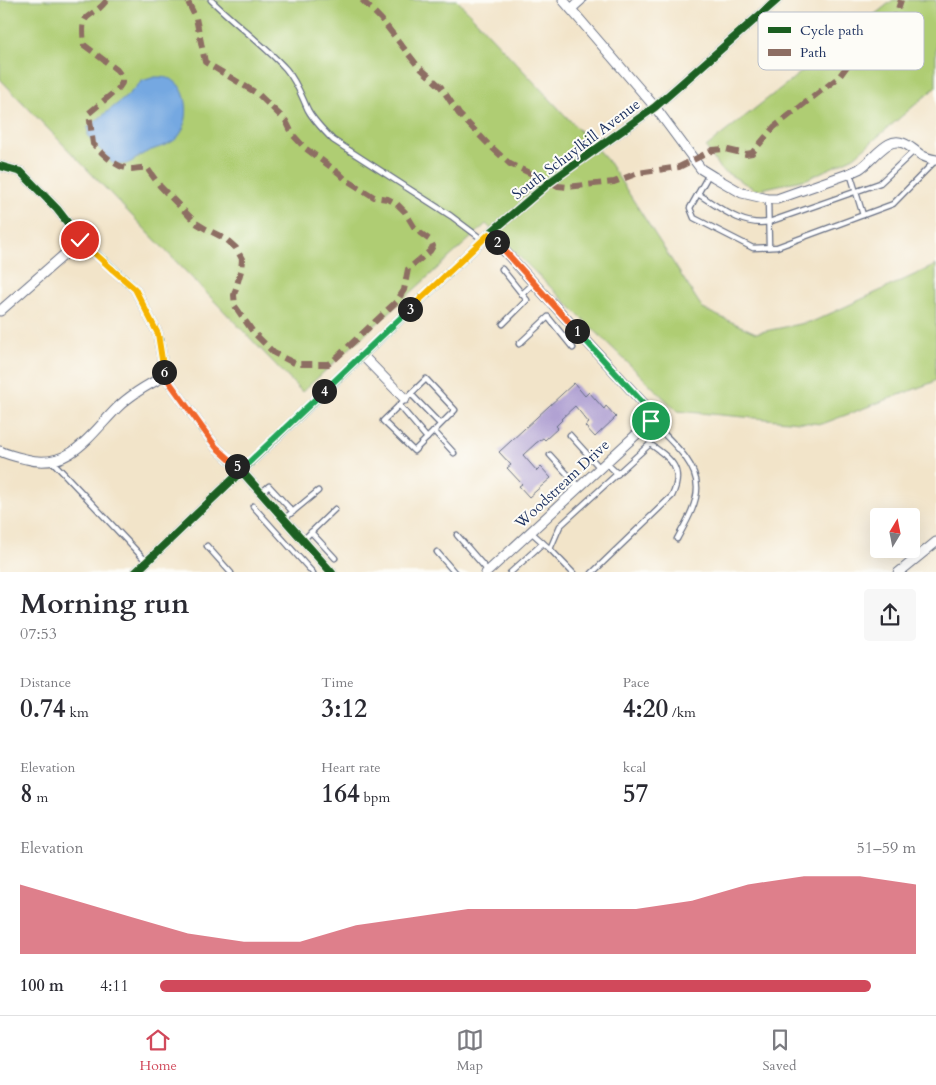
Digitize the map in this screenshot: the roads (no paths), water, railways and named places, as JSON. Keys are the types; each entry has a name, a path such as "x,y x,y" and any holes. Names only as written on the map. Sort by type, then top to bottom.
{"street":[{"path":"564,0 655,107 701,169 742,193 768,199 778,199 787,196 850,173 866,165 888,144 894,142 905,143 914,150 934,158"},
{"path":"571,9 581,0"},
{"name":"South Schuylkill Avenue","path":"763,12 777,0"},
{"name":"South Schuylkill Avenue","path":"135,572 486,237 550,183 655,107 758,17"},
{"path":"0,166 21,172 57,209 80,240 135,289 158,334 165,376 216,447 241,470 332,572"},
{"path":"486,237 534,283 652,418"},
{"path":"0,311 80,240"},
{"path":"362,355 405,399"},
{"path":"0,451 39,463 65,457 88,440 118,408 142,388 165,376"},
{"name":"Woodstream Drive","path":"488,572 652,418"},
{"path":"898,572 936,542"}],"lane":[{"path":"211,0 257,40 286,69 299,86 309,111 318,125 333,140 450,216 486,237"},
{"path":"698,194 736,218 759,224 769,222 880,183 914,150"},
{"path":"709,174 690,208 694,218 753,248 777,247 893,204 934,158"},
{"path":"850,173 863,215"},
{"path":"768,199 769,247"},
{"path":"502,269 527,300 502,324"},
{"path":"522,294 534,283"},
{"path":"552,322 561,313"},
{"path":"520,344 548,317 573,348"},
{"path":"426,379 455,410 414,451 383,420 405,399 426,379"},
{"path":"405,399 440,424"},
{"path":"405,399 427,438"},
{"path":"652,418 691,466 697,487 695,498 677,540"},
{"path":"434,431 454,453"},
{"path":"570,435 603,466 618,474"},
{"path":"550,549 560,526 650,444 670,459 676,470 678,483 672,496 592,572"},
{"path":"550,454 580,487"},
{"path":"52,460 146,562"},
{"path":"262,493 270,486 294,512"},
{"path":"284,519 318,491"},
{"path":"253,506 313,572"},
{"path":"303,540 335,510"},
{"path":"311,532 336,558"},
{"path":"531,532 573,572"},
{"path":"457,535 488,572"},
{"path":"510,572 543,543"},
{"path":"207,546 231,572"},
{"path":"438,552 455,572"}],"water":[{"path":"155,77 174,81 183,92 187,108 182,131 171,143 147,152 129,163 121,165 112,163 88,136 88,127 126,97 142,81"}]}
